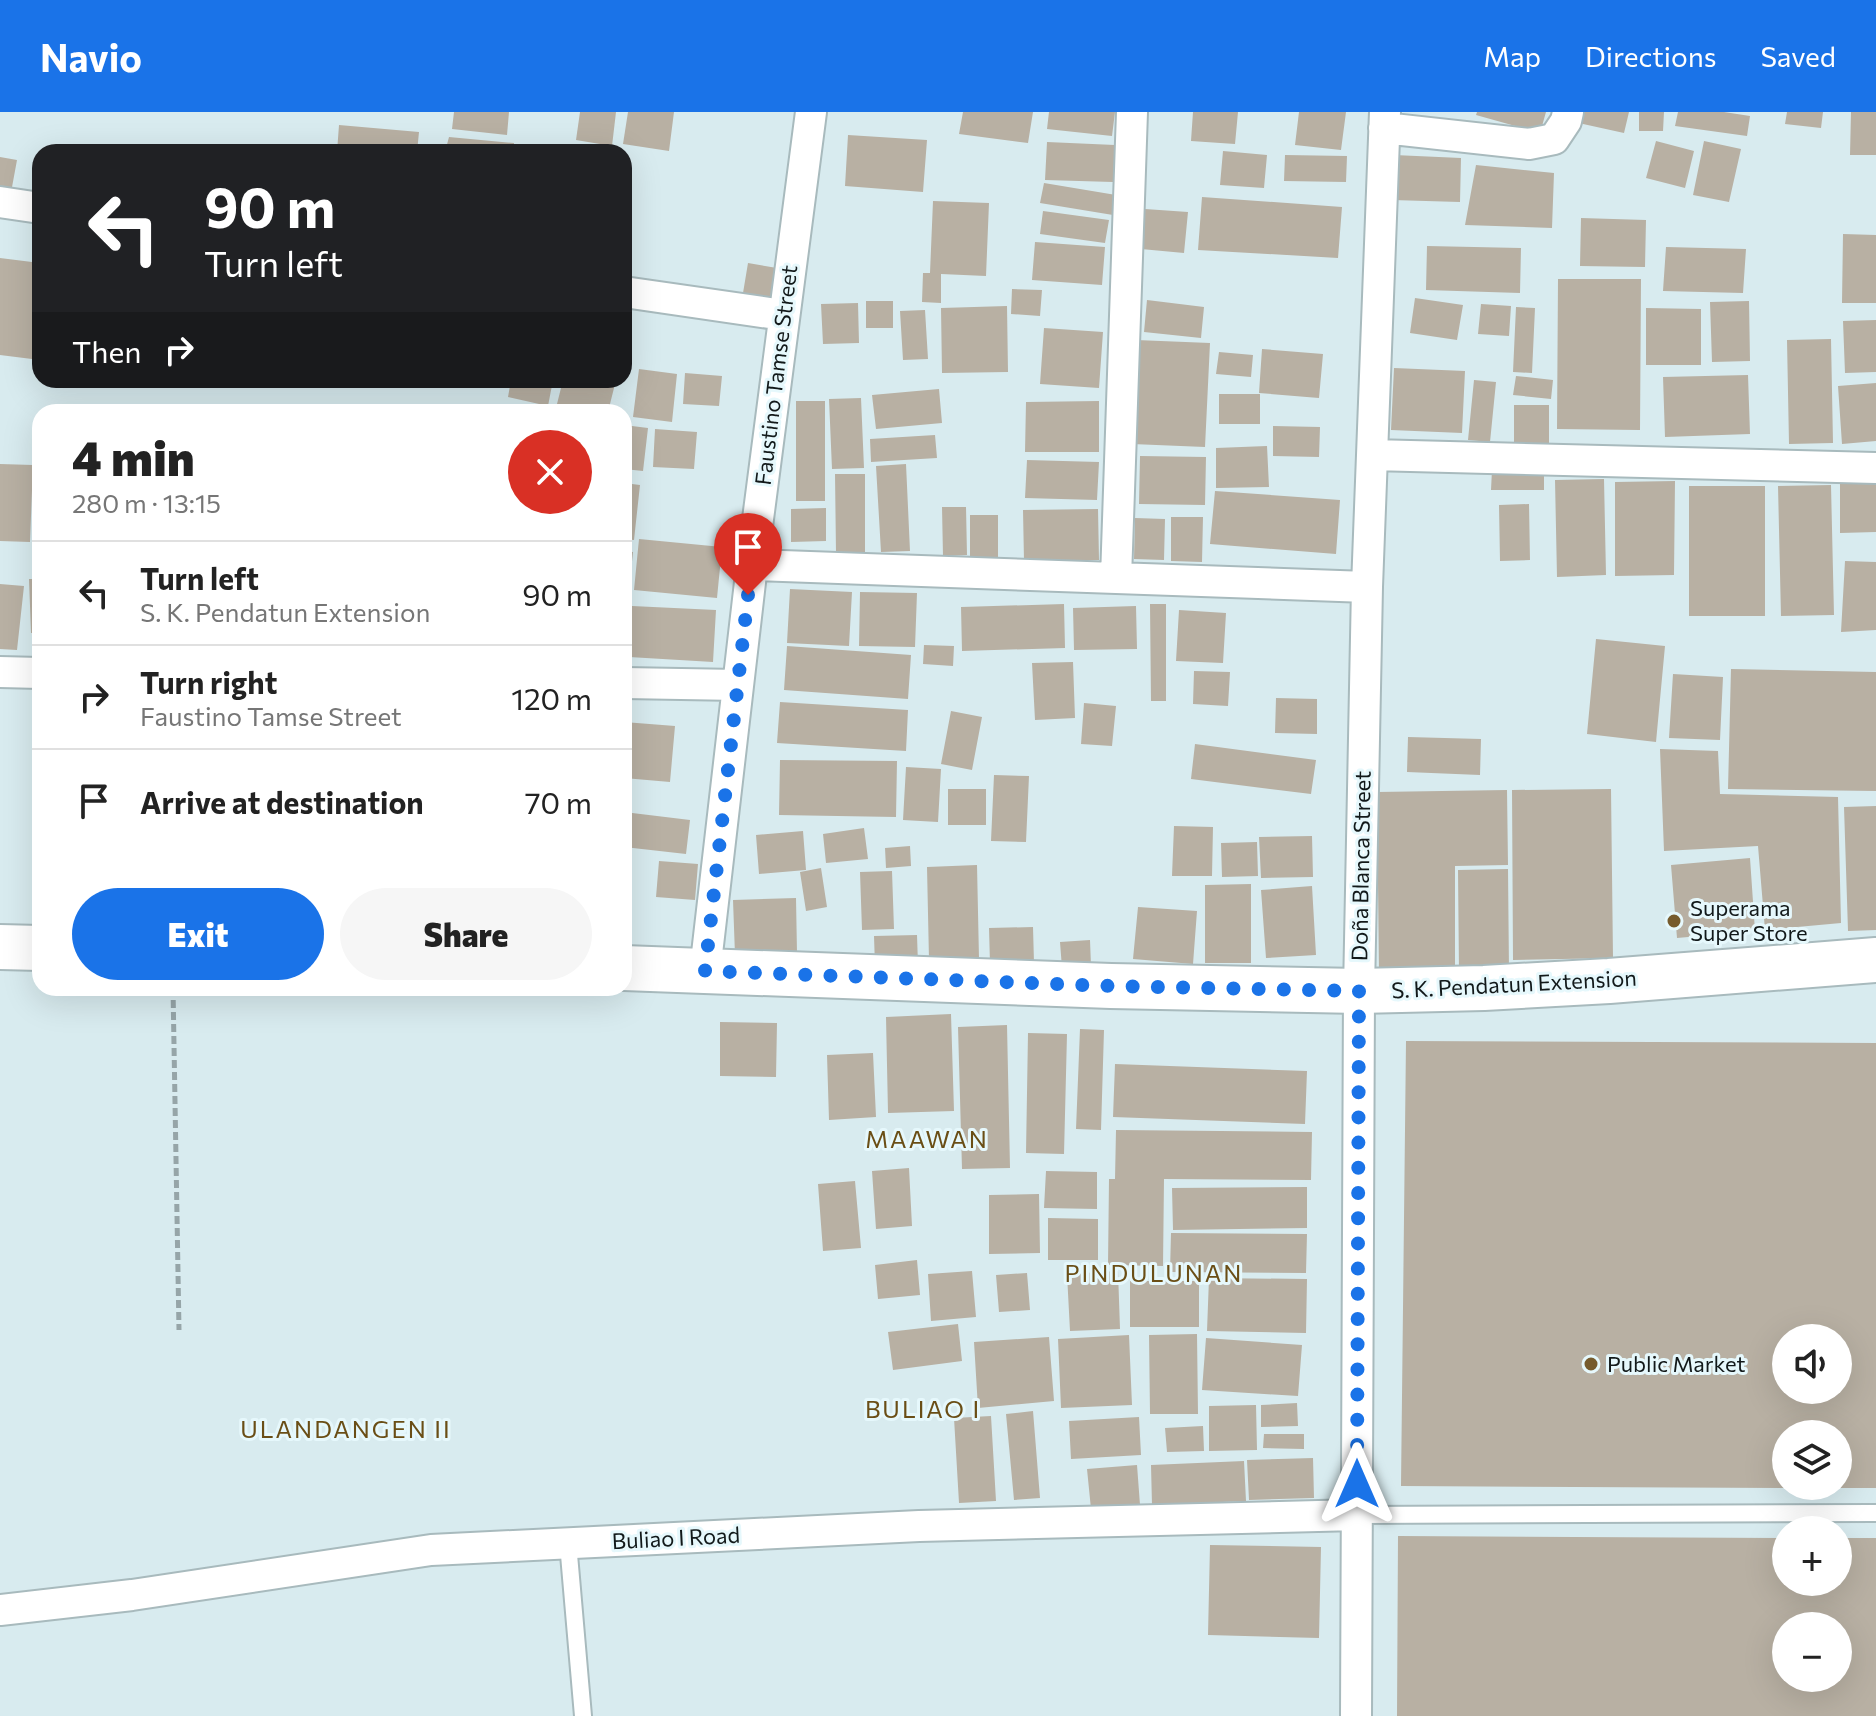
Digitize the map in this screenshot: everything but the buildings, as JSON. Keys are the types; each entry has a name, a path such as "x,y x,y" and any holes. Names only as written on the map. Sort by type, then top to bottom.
{"street":[{"name":"Faustino Tamse Street","path":"705,971 752,565 811,112"},
{"path":"1116,578 1132,112"},
{"path":"1385,120 1529,144 1554,139 1568,112"},
{"name":"Doña Blanca Street","path":"1356,1716 1359,991 1367,587 1385,120"},
{"path":"0,202 32,207"},
{"path":"632,293 783,315"},
{"path":"1372,455 1876,468"},
{"path":"752,565 1367,587"},
{"path":"0,672 32,673"},
{"path":"632,683 738,685"},
{"path":"0,947 32,948"},
{"name":"S. K. Pendatun Extension","path":"632,968 1359,991 1609,981 1876,960"},
{"name":"Buliao I Road","path":"0,1610 132,1595 431,1550 919,1526 1357,1515"}],"lane":[{"path":"1357,1515 1875,1513"},
{"path":"568,1543 583,1716"}],"path":[{"path":"173,996 179,1330"}],"place":[{"name":"Superama Super Store","path":"1674,921"},
{"name":"Public Market","path":"1591,1364"}],"district":[{"name":"MAAWAN","path":"927,1140"},
{"name":"PINDULUNAN","path":"1154,1274"},
{"name":"BULIAO I","path":"923,1410"},
{"name":"ULANDANGEN II","path":"346,1430"}],"route":[{"path":"748,595 705,971 1111,986 1359,991 1357,1484"}]}
